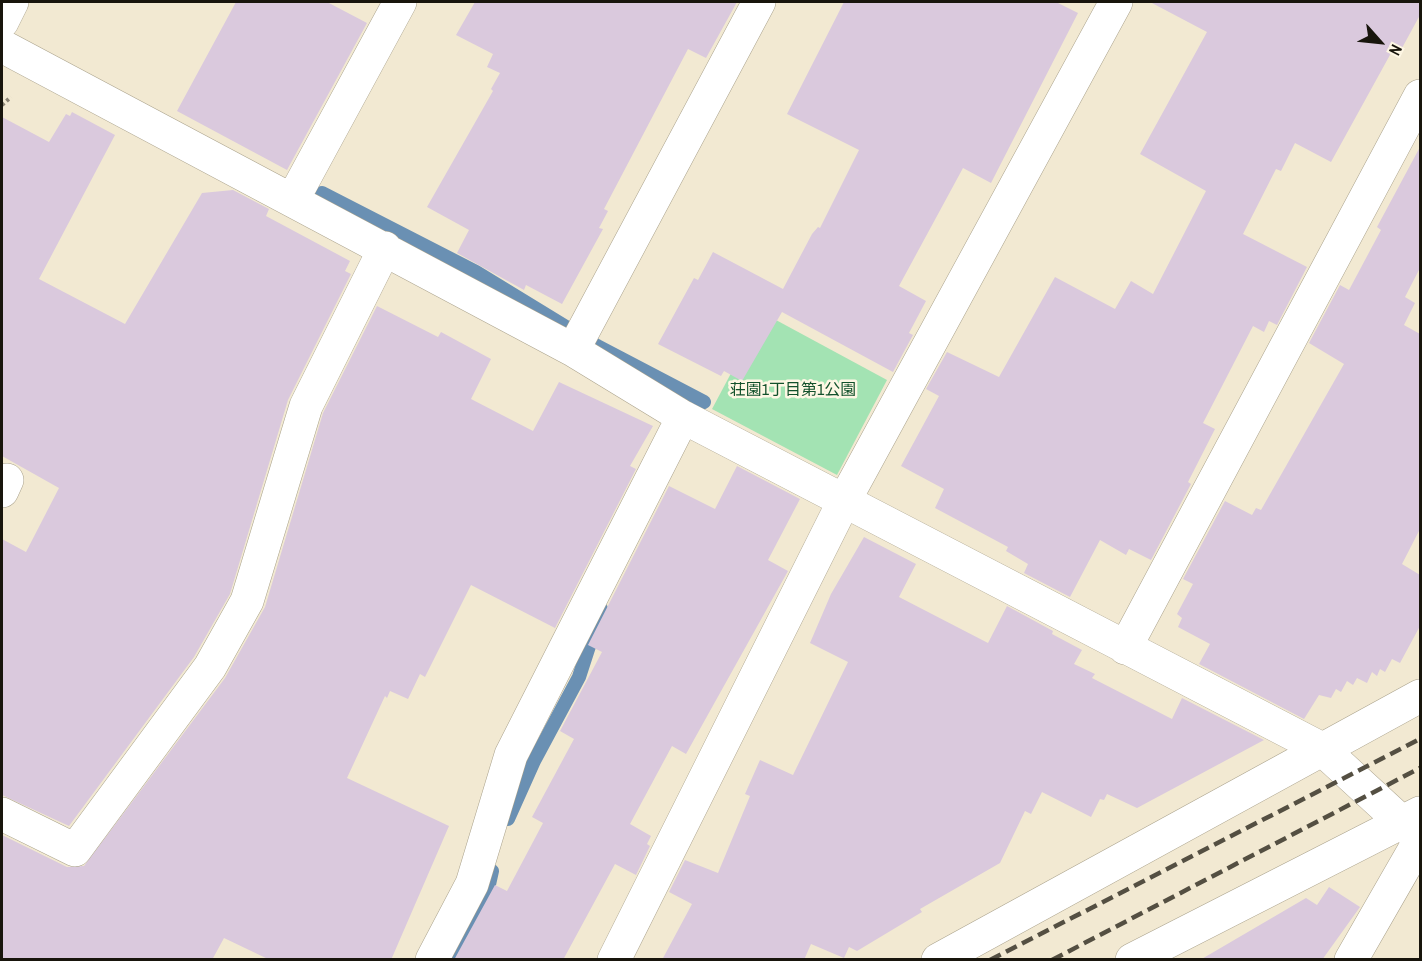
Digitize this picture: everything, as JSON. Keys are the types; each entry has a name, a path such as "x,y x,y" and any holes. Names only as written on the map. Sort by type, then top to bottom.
{"main road":[{"path":"2,22 12,2"},
{"path":"293,199 400,2"},
{"path":"573,350 759,2"},
{"path":"614,960 843,502 1116,2"},
{"path":"2,46 573,350 683,417 1322,749 1416,829"},
{"path":"1125,648 1420,96"},
{"path":"2,814 75,850 210,667 247,601 306,406 385,248"},
{"path":"432,960 472,884 511,755 683,417"},
{"path":"938,960 1420,696"},
{"path":"1132,960 1416,829"},
{"path":"1351,960 1416,829"}],"green space":[{"name":"荘園1丁目第1公園","path":"763,313 887,380 837,475 712,409"}],"building":[{"path":"236,2 327,2 367,23 287,170 177,111"},
{"path":"475,2 737,2 706,58 688,49 604,209 608,211 599,228 603,229 562,304 526,285 524,290 457,253 469,230 427,207 493,91 491,89 500,73 487,67 493,54 456,35"},
{"path":"844,2 1056,2 1078,13 991,183 963,168 899,286 926,301 909,333 913,335 893,372 782,312 742,381 724,371 721,376 658,344 694,278 698,280 713,252 783,289 812,234 818,227 820,228 859,150 787,114"},
{"path":"1150,2 1420,2 1420,15 1402,48 1396,44 1331,162 1295,143 1281,171 1276,169 1243,234 1307,267 1277,325 1269,321 1264,332 1253,326 1203,423 1215,429 1188,482 1191,484 1151,560 1129,549 1126,555 1100,540 1070,597 1024,573 1028,564 1006,551 1008,547 935,508 944,489 901,466 939,396 926,389 947,352 999,377 1055,277 1115,309 1131,281 1153,294 1206,191 1140,154 1207,32"},
{"path":"72,112 115,135 39,279 125,324 202,193 233,190 269,209 266,216 350,261 345,271 351,274 288,400 230,594 194,657 69,826 2,795 2,539 26,552 59,488 2,456 2,117 49,142 66,114 70,116"},
{"path":"1420,147 1420,268 1405,297 1415,303 1404,325 1420,334 1420,529 1402,564 1420,575 1420,626 1400,663 1392,659 1385,672 1380,669 1377,676 1372,672 1367,683 1357,678 1353,685 1347,681 1341,692 1336,689 1331,698 1319,695 1304,719 1199,664 1210,644 1178,627 1182,618 1177,614 1193,584 1183,579 1225,501 1252,515 1256,508 1261,510 1344,364 1309,343 1340,285 1349,290 1381,230 1377,227"},
{"path":"377,306 438,337 441,332 491,359 471,399 533,431 559,382 653,426 630,466 636,469 555,628 471,585 425,677 420,674 408,699 390,691 387,698 385,696 347,778 449,826 391,960 270,960 224,938 212,960 2,960 2,835 67,867 84,866 225,678 265,607 323,413"},
{"path":"737,466 800,499 768,560 788,571 686,754 672,746 630,824 651,836 647,844 650,846 636,875 615,864 563,960 454,960 495,885 507,891 543,823 532,817 574,739 560,731 602,652 588,645 669,486 715,509"},
{"path":"864,537 916,564 899,597 988,643 1007,606 1082,650 1074,664 1095,674 1092,678 1172,719 1182,698 1264,740 1137,808 1107,794 1104,800 1100,799 1091,817 1042,792 1031,814 1025,811 1000,863 920,909 922,912 857,951 849,947 844,958 811,944 804,960 662,960 692,904 669,892 685,860 718,873 750,796 745,794 760,760 793,775 848,662 810,643 831,594"},
{"path":"1329,887 1360,907 1322,960 1200,960 1306,898 1317,905"}],"waterway":[{"path":"322,193 476,272 597,346 704,402"},
{"path":"508,819 534,761 579,677 601,609"},
{"path":"453,960 486,898 492,871"}],"railway":[{"path":"990,960 1420,739"},
{"path":"1052,960 1420,768"}]}
